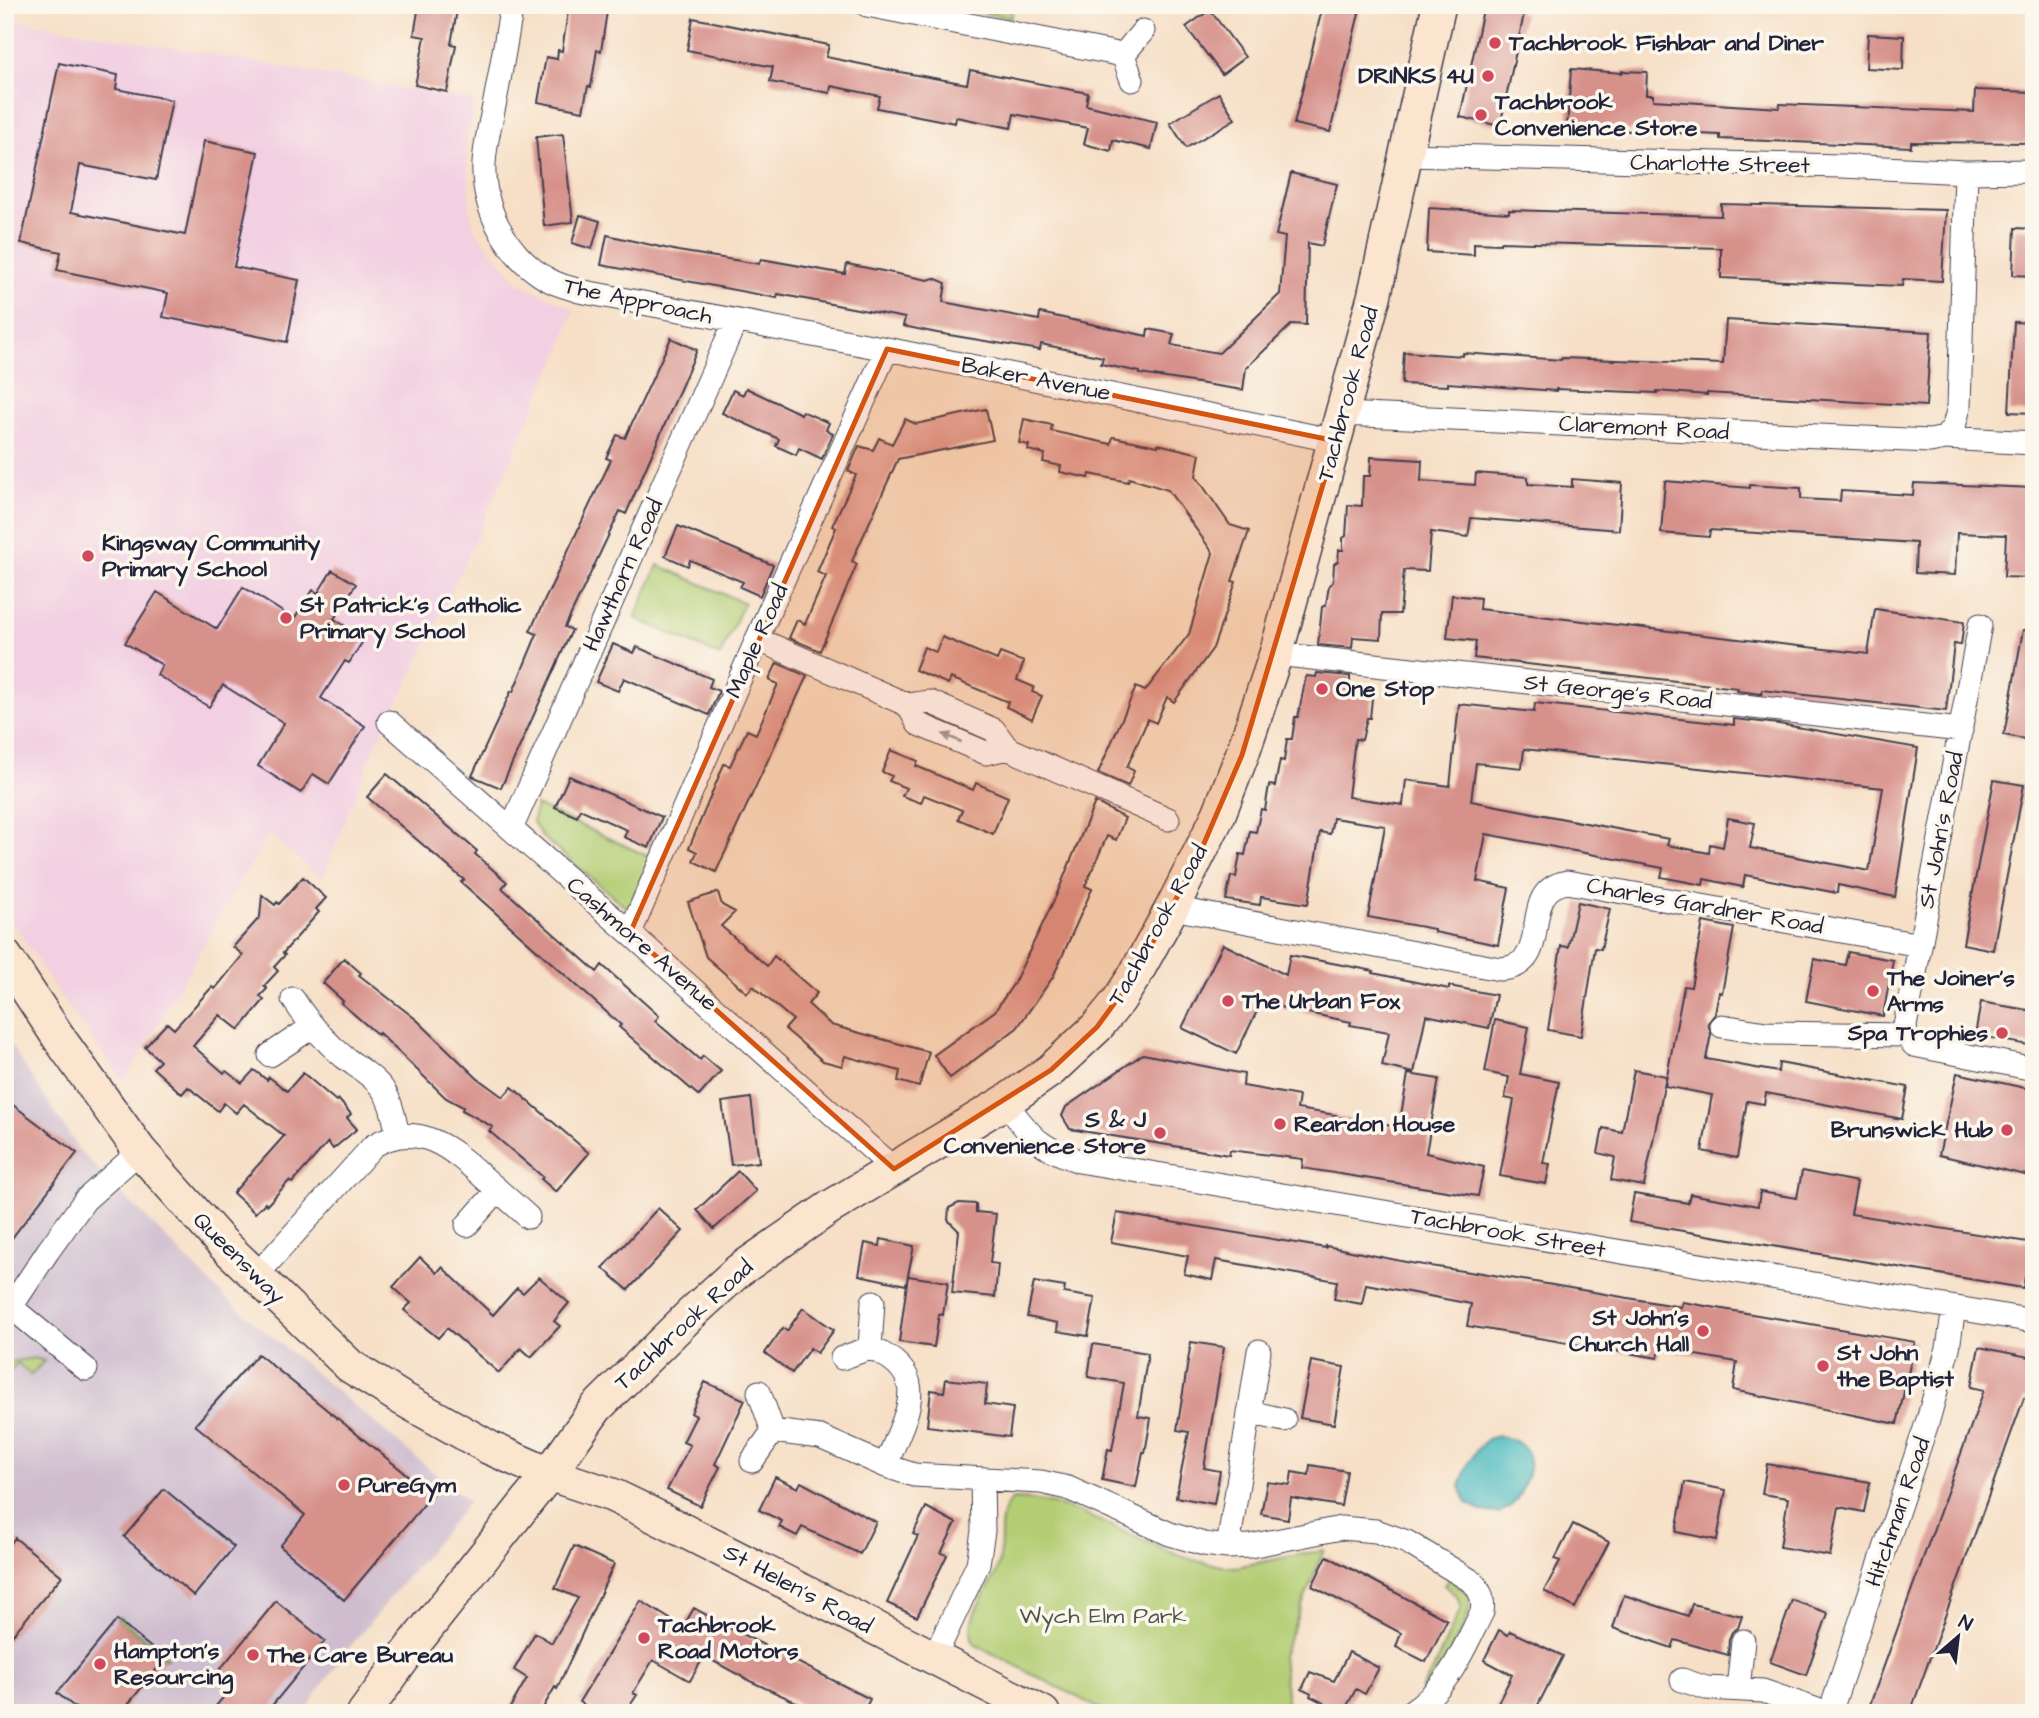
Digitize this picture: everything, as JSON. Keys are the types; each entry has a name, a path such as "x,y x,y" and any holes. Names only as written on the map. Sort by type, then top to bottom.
{"main road":[{"name":"Tachbrook Road","path":"365,1713 411,1648 549,1474 606,1397 733,1275 829,1208 1051,1070 1097,1027 1135,975 1219,814 1276,654 1383,262 1439,5"},
{"name":"Queensway","path":"5,957 140,1151 255,1277 365,1377 473,1440 549,1474"},
{"name":"St Helen's Road","path":"549,1474 612,1495 637,1507 1043,1713"}],"street":[{"name":"The Approach","path":"512,5 484,162 487,197 493,218 503,235 533,269 553,282 579,291 735,322"},
{"path":"867,5 905,9 1123,55"},
{"path":"1123,55 1143,31"},
{"path":"1123,55 1132,80"},
{"name":"Charlotte Street","path":"1406,155 1842,166 1966,172 2034,171"},
{"path":"1945,438 1954,426 1959,407 1966,172"},
{"name":"Baker Avenue","path":"735,322 1339,428"},
{"name":"Hawthorn Road","path":"512,829 735,322"},
{"name":"Maple Road","path":"631,933 757,639 887,349"},
{"name":"Claremont Road","path":"1339,428 1930,441 1945,438 2034,443"},
{"name":"St John's Road","path":"1906,1035 1905,1026 1980,625"},
{"path":"757,639 908,705 930,702 941,706 994,730 1007,748 1168,819"},
{"name":"St George's Road","path":"1276,654 1961,730"},
{"name":"Cashmore Avenue","path":"389,722 631,933 894,1169"},
{"name":"Charles Gardner Road","path":"1172,908 1500,970 1515,967 1529,954 1539,903 1552,886 1567,882 1920,945"},
{"path":"293,999 312,1027 379,1084 390,1102 398,1135"},
{"path":"1722,1026 1766,1033 1906,1035 1914,1045 2034,1069"},
{"path":"270,1055 312,1027"},
{"name":"Tachbrook Street","path":"1005,1101 1035,1140 1046,1148 1079,1161 2034,1321"},
{"path":"255,1277 373,1146 398,1135 433,1140 452,1150 528,1217"},
{"path":"86,1369 8,1312 85,1200 140,1151"},
{"path":"467,1225 498,1190"},
{"path":"870,1348 873,1302"},
{"name":"Hitchman Road","path":"1828,1713 1928,1420 1948,1348 1954,1308"},
{"path":"842,1359 870,1348 886,1354 899,1364 908,1377 911,1388 908,1407 886,1466"},
{"path":"1228,1547 1259,1351"},
{"path":"759,1392 773,1431"},
{"path":"1249,1412 1284,1420"},
{"path":"773,1431 820,1437 886,1466 927,1477 1041,1482 1068,1488 1170,1534 1228,1547 1262,1544 1341,1528 1357,1528 1392,1535 1408,1542 1473,1582 1482,1597 1482,1612 1443,1684 1428,1700 1409,1713"},
{"path":"752,1461 773,1431"},
{"path":"934,1658 978,1564 983,1531 982,1479"},
{"path":"1738,1689 1743,1641"},
{"path":"1682,1680 1706,1688 1774,1694 1828,1713"}],"highlighted area":[{"path":"887,349 1336,441 1242,755 1196,862 1135,975 1097,1027 1051,1070 894,1169 630,933"}],"shaded area":[{"name":"Kingsway Community Primary School","path":"5,18 475,101 466,143 470,212 474,230 519,283 574,309 561,348 463,567 376,744 322,879 269,833 124,1082 59,994 5,911"},
{"path":"5,1036 79,1150 222,1295 469,1502 343,1655 304,1713 5,1713"}],"green space":[{"path":"943,5 1013,5 1011,18"},
{"path":"658,565 744,603 720,656 635,618"},
{"path":"536,805 654,859 633,909 628,909 541,836 533,822"},
{"path":"35,1358 44,1361 31,1375 17,1363 5,1377 5,1363"},
{"name":"Wych Elm Park","path":"1013,1499 1042,1502 1069,1509 1150,1544 1206,1563 1236,1567 1324,1550 1282,1656 1288,1713 1108,1713 974,1644 971,1634 974,1614 998,1567 1002,1521 1007,1505"},
{"path":"1449,1578 1468,1594 1470,1604 1462,1630 1423,1691 1421,1689 1433,1670 1461,1608 1457,1596 1444,1585"},
{"path":"119,1617 168,1658 165,1659 117,1620"}],"water":[{"path":"1498,1436 1522,1446 1529,1458 1528,1475 1516,1500 1499,1513 1481,1511 1467,1503 1460,1487 1475,1452 1487,1439"}],"building":[{"path":"419,5 458,5 451,44 456,45 447,92 415,85 425,37 414,35"},
{"path":"569,5 608,5 601,51 597,50 591,87 588,86 583,111 538,102 546,57 557,59 558,50 562,51"},
{"path":"1323,5 1361,5 1330,132 1294,124"},
{"path":"1484,5 1520,5 1519,13 1524,14 1500,126 1460,117"},
{"path":"1210,10 1245,57 1222,74 1186,27"},
{"path":"693,18 829,45 826,57 900,72 967,84 970,70 1088,93 1086,105 1157,122 1151,149 1113,140 1111,151 1084,144 1088,128 1014,114 1011,128 956,117 955,123 877,108 880,96 831,86 830,93 770,82 773,67 687,50"},
{"path":"1868,34 1904,36 1903,70 1866,68"},
{"path":"59,63 118,75 116,89 172,100 156,180 80,165 71,212 185,235 204,141 258,152 234,267 299,280 287,342 163,317 168,293 57,270 61,252 21,243"},
{"path":"1571,69 1647,72 1646,95 1653,95 1653,100 1779,108 1780,104 1974,112 1975,90 2034,92 2034,143 1911,142 1911,147 1720,139 1720,135 1567,128"},
{"path":"1219,93 1235,119 1186,148 1170,123"},
{"path":"563,134 573,222 544,226 536,137"},
{"path":"1291,173 1337,184 1322,246 1308,243 1306,325 1292,324 1246,368 1243,390 1140,374 1101,364 1103,357 1041,344 1040,350 937,333 903,326 905,318 778,294 777,298 601,265 607,235 678,251 759,264 761,259 845,274 847,264 928,280 934,278 946,283 943,302 1039,320 1040,313 1147,336 1148,329 1174,334 1171,345 1219,353 1280,294 1285,237 1276,235"},
{"path":"1721,204 1946,210 1942,281 1903,279 1902,286 1721,278 1721,248 1500,242 1474,243 1474,255 1427,252 1429,208 1509,213 1509,210 1721,216"},
{"path":"580,215 600,221 592,249 572,243"},
{"path":"2015,228 2034,229 2034,276 2013,275"},
{"path":"1726,320 1931,332 1926,406 1707,393 1556,391 1448,383 1448,386 1402,384 1404,352 1723,364"},
{"path":"2014,322 2034,323 2034,413 2009,412"},
{"path":"671,338 697,350 626,514 620,511 565,627 572,630 501,788 472,776 511,691 513,692 537,634 530,631 611,460 606,458 617,435 625,438"},
{"path":"746,388 801,414 802,411 829,423 826,430 833,434 822,459 799,448 796,455 776,446 779,439 722,413 733,390 743,395"},
{"path":"986,409 993,440 898,459 852,561 857,564 820,651 789,638 797,620 805,624 826,576 817,572 836,528 832,526 856,475 848,471 859,446 873,450 879,438 892,444 905,419 916,424"},
{"path":"1024,419 1052,425 1051,431 1111,444 1113,437 1200,454 1196,476 1230,525 1249,531 1232,581 1236,582 1213,648 1174,702 1167,697 1156,723 1148,719 1127,767 1134,771 1128,786 1098,773 1136,687 1145,691 1189,634 1213,553 1168,490 1129,478 1128,482 1090,474 1089,478 1060,472 1061,466 1043,462 1045,454 1028,450 1029,445 1019,443"},
{"path":"1371,457 1422,460 1421,481 1475,485 1476,473 1528,477 1528,484 1572,487 1572,479 1622,483 1619,530 1471,518 1468,537 1431,532 1428,571 1404,570 1400,614 1382,614 1381,639 1353,637 1352,648 1318,645 1322,607 1326,605 1329,585 1333,582 1334,564 1338,561 1339,550 1343,550 1343,538 1346,536 1348,505 1362,506 1363,476 1370,476"},
{"path":"1665,481 1750,488 1750,485 1801,488 1801,499 1840,501 1841,491 1913,495 1914,483 2034,488 2034,578 2004,577 2006,535 1957,533 1955,575 1915,573 1916,543 1710,530 1709,537 1661,533"},
{"path":"678,526 773,565 760,596 740,587 743,582 690,560 688,566 665,556"},
{"path":"332,570 356,584 334,619 365,638 349,663 345,661 321,698 365,726 329,784 313,774 301,793 258,766 284,723 223,685 209,707 157,675 162,665 125,643 157,592 217,629 243,587 294,619 313,590 318,593"},
{"path":"1452,595 1480,598 1479,609 1868,654 1875,609 1964,622 1961,645 1954,644 1946,711 1762,690 1762,694 1737,691 1738,688 1474,658 1476,641 1447,638"},
{"path":"2023,630 2034,631 2034,741 2004,735"},
{"path":"942,637 997,660 1000,653 1024,662 1017,680 1034,687 1032,692 1042,696 1032,719 1006,707 1008,702 951,678 948,684 915,670 924,647 936,652"},
{"path":"613,644 634,653 637,647 712,679 709,687 719,691 709,715 624,678 618,691 596,682"},
{"path":"777,663 807,676 716,872 693,861 697,852 689,848 724,764 730,766 747,730 756,734 778,684 769,680"},
{"path":"1317,673 1350,676 1350,686 1373,689 1370,718 1367,718 1362,740 1355,739 1348,797 1403,805 1406,780 1450,786 1459,704 1534,712 1535,703 1734,725 1734,719 1918,748 1895,897 1838,885 1837,893 1745,875 1743,887 1704,879 1703,885 1661,877 1663,868 1486,834 1477,881 1509,888 1498,945 1434,932 1434,929 1368,917 1385,826 1333,818 1330,834 1320,832 1308,904 1261,897 1260,905 1226,900 1231,876 1236,877 1240,854 1245,855 1250,831 1256,832 1261,809 1265,810 1269,785 1275,786 1280,760 1284,761 1287,739 1292,739 1306,676 1316,677","holes":["1524,749 1883,788 1869,871 1750,848 1755,823 1728,818 1723,847 1710,844 1709,853 1667,845 1669,839 1471,801 1476,763 1522,768"]},
{"path":"891,750 918,761 916,766 973,790 976,783 1008,797 993,834 958,819 962,810 924,795 921,803 902,796 906,788 889,781 892,776 882,772"},
{"path":"387,774 477,851 475,854 507,882 502,888 597,972 602,965 659,1016 655,1021 700,1060 703,1056 721,1071 699,1096 619,1027 621,1025 461,882 464,880 367,797"},
{"path":"569,776 662,817 649,848 624,837 627,830 580,809 577,817 555,807"},
{"path":"1994,780 2024,785 1993,950 1963,944"},
{"path":"1095,802 1125,818 1116,840 1107,836 1085,886 1092,889 1053,977 1017,1028 950,1078 934,1055 995,1011 1014,983 1056,896"},
{"path":"303,877 326,898 316,909 319,912 274,967 278,971 264,986 267,989 260,996 264,1000 239,1030 220,1015 193,1046 224,1073 226,1071 242,1083 254,1070 267,1080 269,1077 287,1091 303,1073 336,1101 338,1099 351,1114 347,1118 357,1129 333,1149 328,1142 292,1183 289,1181 267,1205 265,1203 255,1213 233,1193 284,1136 244,1104 236,1113 224,1103 218,1111 188,1087 182,1094 153,1068 160,1061 145,1047 167,1023 174,1029 212,987 215,989 243,955 233,947 260,917 262,895 275,905 277,902 279,904"},
{"path":"718,892 722,905 735,912 721,926 767,966 774,956 817,993 808,1004 831,1025 929,1052 919,1087 898,1081 900,1071 845,1056 842,1066 823,1061 785,1029 793,1020 753,986 747,993 706,957 688,902"},
{"path":"1578,902 1610,909 1601,949 1595,948 1581,1036 1548,1030 1561,946 1568,947"},
{"path":"1703,922 1734,928 1722,993 1719,992 1715,1014 1708,1023 1711,1034 1706,1059 1778,1072 1779,1063 1908,1087 1902,1119 1766,1093 1764,1104 1747,1101 1737,1158 1702,1151 1712,1095 1665,1086 1684,986 1691,987"},
{"path":"1223,944 1286,975 1290,955 1449,989 1449,986 1496,995 1489,1028 1426,1015 1414,1073 1382,1066 1389,1032 1261,1003 1236,1054 1182,1028"},
{"path":"1848,952 1893,960 1883,1016 1806,1001 1814,959 1845,965"},
{"path":"344,958 361,973 359,975 417,1020 477,1078 503,1097 512,1087 589,1153 556,1192 541,1179 543,1177 489,1131 493,1127 446,1098 379,1033 378,1035 341,1003 343,1001 323,983"},
{"path":"1981,1002 2034,1011 2034,1046 1975,1035"},
{"path":"1495,1020 1529,1027 1520,1074 1559,1082 1543,1163 1550,1164 1546,1184 1500,1176 1514,1100 1505,1098 1509,1077 1485,1072"},
{"path":"1143,1054 1244,1074 1243,1086 1299,1096 1297,1109 1399,1127 1408,1074 1439,1079 1426,1153 1484,1167 1478,1196 1302,1168 1303,1159 1230,1150 1229,1155 1070,1129 1062,1116 1066,1107"},
{"path":"1634,1070 1666,1076 1644,1186 1611,1180 1615,1157 1598,1153 1603,1128 1622,1132"},
{"path":"1957,1073 2034,1090 2034,1177 1939,1155"},
{"path":"751,1098 759,1162 731,1165 722,1102"},
{"path":"5,1099 77,1153 5,1247"},
{"path":"738,1171 756,1191 714,1229 697,1210"},
{"path":"1802,1171 1857,1182 1851,1214 2034,1243 2034,1278 2025,1277 2023,1288 1629,1222 1634,1194 1688,1203 1690,1194 1758,1206 1760,1192 1797,1198"},
{"path":"959,1203 976,1204 976,1212 996,1214 990,1263 998,1264 995,1297 952,1293 959,1231 948,1220 949,1208"},
{"path":"658,1208 683,1231 628,1290 603,1268"},
{"path":"1117,1213 1681,1307 1682,1302 1915,1342 1897,1424 1733,1390 1737,1362 1660,1349 1658,1358 1467,1326 1471,1304 1366,1284 1362,1304 1334,1299 1337,1281 1216,1260 1212,1280 1184,1274 1188,1256 1111,1242"},
{"path":"881,1239 914,1246 906,1285 859,1275 865,1243 880,1246"},
{"path":"420,1257 437,1273 442,1267 493,1315 517,1288 523,1293 539,1277 569,1303 554,1321 560,1326 531,1357 521,1348 499,1373 447,1328 438,1338 404,1310 411,1303 393,1287"},
{"path":"908,1276 948,1282 934,1347 899,1342"},
{"path":"1034,1282 1065,1287 1064,1293 1095,1298 1088,1336 1057,1331 1058,1323 1027,1317"},
{"path":"803,1308 834,1330 817,1353 810,1348 792,1373 765,1353 783,1328 787,1331"},
{"path":"1191,1342 1224,1347 1204,1468 1220,1471 1214,1504 1176,1497 1189,1432 1177,1430"},
{"path":"1093,1344 1148,1353 1138,1416 1151,1418 1136,1487 1102,1480 1108,1449 1112,1450 1124,1383 1088,1377"},
{"path":"1979,1347 2034,1358 2034,1399 2024,1398 1910,1713 1867,1713 1984,1390 1971,1387"},
{"name":"PureGym","path":"258,1354 432,1495 344,1600 280,1546 305,1515 195,1425"},
{"path":"1311,1361 1344,1367 1334,1424 1300,1418"},
{"path":"946,1379 987,1384 985,1404 1013,1408 1009,1437 927,1426 931,1390 944,1392"},
{"path":"705,1382 745,1400 715,1464 720,1467 700,1506 667,1490 690,1445 683,1442 696,1416 691,1413"},
{"path":"1767,1464 1870,1482 1864,1512 1839,1507 1830,1556 1780,1547 1788,1498 1762,1494"},
{"path":"1310,1465 1347,1471 1341,1506 1291,1498 1288,1519 1261,1514 1267,1482 1290,1485 1292,1472 1309,1475"},
{"path":"775,1477 798,1488 801,1482 876,1522 860,1554 802,1527 797,1536 779,1527 782,1521 759,1510"},
{"path":"1685,1482 1726,1490 1717,1540 1676,1532"},
{"path":"164,1489 234,1547 194,1596 124,1537"},
{"path":"926,1507 956,1523 941,1553 947,1555 917,1617 887,1603 918,1536 913,1534"},
{"path":"1573,1524 1609,1542 1575,1608 1544,1591 1560,1561 1555,1559"},
{"path":"15,1538 62,1576 5,1644 5,1550"},
{"path":"574,1546 614,1564 557,1689 555,1687 540,1713 507,1713 527,1678 514,1670 535,1633 552,1643 578,1598 555,1588"},
{"path":"1327,1556 1447,1620 1426,1662 1396,1647 1401,1633 1312,1586"},
{"path":"1624,1595 1688,1616 1692,1604 1742,1616 1738,1628 1732,1632 1729,1639 1728,1655 1675,1640 1672,1648 1613,1628"},
{"path":"1792,1600 1828,1613 1806,1675 1770,1662"},
{"path":"276,1601 325,1641 266,1713 210,1713 233,1686 217,1673"},
{"path":"641,1601 683,1627 694,1608 870,1699 863,1713 820,1713 750,1681 704,1656 690,1681 653,1660 633,1693 637,1695 625,1713 598,1713 579,1702"},
{"path":"117,1620 165,1659 121,1713 82,1713 57,1693"},
{"path":"1499,1630 1508,1635 1510,1631 1563,1656 1534,1713 1493,1713 1512,1675 1484,1660"},
{"path":"1349,1652 1379,1668 1365,1694 1356,1689 1343,1713 1302,1689 1310,1672 1334,1681"}],"place":[{"name":"Tachbrook Fishbar and Diner","path":"1495,43"},
{"name":"DRINKS 4U","path":"1488,76"},
{"name":"Tachbrook Convenience Store","path":"1481,115"},
{"name":"Kingsway Community Primary School","path":"88,556"},
{"name":"St Patrick's Catholic Primary School","path":"286,618"},
{"name":"One Stop","path":"1322,689"},
{"name":"The Joiner's Arms","path":"1873,991"},
{"name":"The Urban Fox","path":"1228,1001"},
{"name":"Spa Trophies","path":"2002,1033"},
{"name":"Reardon House","path":"1280,1124"},
{"name":"Brunswick Hub","path":"2007,1130"},
{"name":"S & J Convenience Store","path":"1160,1133"},
{"name":"St John's Church Hall","path":"1703,1331"},
{"name":"St John the Baptist","path":"1823,1366"},
{"name":"PureGym","path":"344,1485"},
{"name":"Tachbrook Road Motors","path":"644,1638"},
{"name":"The Care Bureau","path":"253,1655"},
{"name":"Hampton's Resourcing","path":"100,1664"}]}
